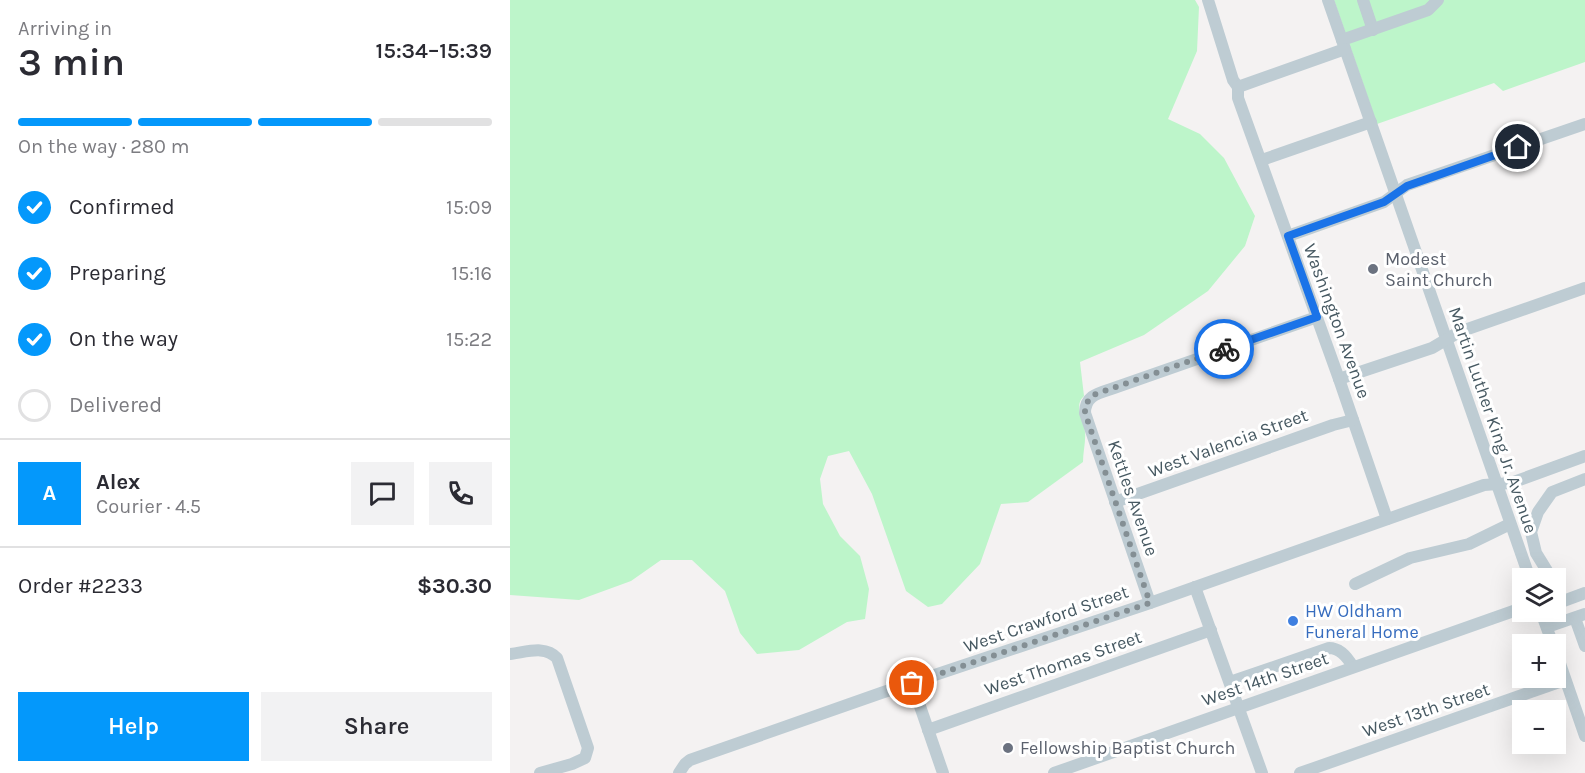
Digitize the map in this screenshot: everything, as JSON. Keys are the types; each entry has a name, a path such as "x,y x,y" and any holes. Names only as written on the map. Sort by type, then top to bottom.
{"street":[{"name":"Washington Avenue","path":"1208,0 1233,80 1238,87 1238,98 1262,160 1387,519"},
{"name":"Martin Luther King Jr. Avenue","path":"1328,0 1526,568"},
{"path":"1364,0 1373,30"},
{"path":"1238,87 1373,30 1428,10 1438,0"},
{"path":"1262,160 1371,123"},
{"path":"1288,236 1384,202 1407,186 1585,124"},
{"path":"1339,379 1432,348 1459,332 1585,288"},
{"name":"Kettles Avenue","path":"1150,603 1085,413 1085,405 1093,395 1103,391 1317,317"},
{"name":"West Valencia Street","path":"1115,502 1353,420"},
{"name":"West Crawford Street","path":"679,773 690,760 1150,603 1484,485 1511,483 1585,456"},
{"path":"1545,568 1536,553 1531,532 1538,512 1552,492 1585,479"},
{"path":"1355,584 1410,558 1469,544 1510,524"},
{"path":"1195,587 1262,773"},
{"path":"1566,604 1585,593"},
{"name":"West 14th Street","path":"1054,773 1512,611"},
{"path":"1580,616 1585,646"},
{"name":"West Thomas Street","path":"928,730 1211,630"},
{"path":"1230,682 1329,648 1334,648 1344,654 1353,667"},
{"path":"510,654 545,650 557,658 588,748 585,758 540,773"},
{"path":"912,683 944,773"},
{"path":"1566,683 1585,736"},
{"name":"West 13th Street","path":"1299,773 1542,688"}],"green space":[{"path":"510,0 1195,0 1199,7 1197,51 1168,119 1200,134 1224,158 1255,216 1245,246 1208,291 1144,335 1080,362 1084,396 1079,404 1085,435 1083,462 1028,502 1001,504 980,564 942,604 928,607 906,591 872,494 849,451 828,456 820,479 823,504 840,536 860,556 869,589 865,619 847,622 799,650 757,654 740,633 725,591 692,560 661,560 631,581 579,600 510,595"},
{"path":"1334,0 1585,0 1585,62 1503,91 1494,83 1377,124"}],"way so far":[{"path":"912,683 1150,603 1085,413 1085,405 1093,395 1224,349"}],"place":[{"name":"Modest Saint Church","path":"1373,269"},
{"name":"HW Oldham Funeral Home","path":"1293,621"},
{"name":"Fellowship Baptist Church","path":"1008,748"}],"route":[{"path":"1224,349 1317,317 1288,236 1384,202 1407,186 1518,147"}]}
